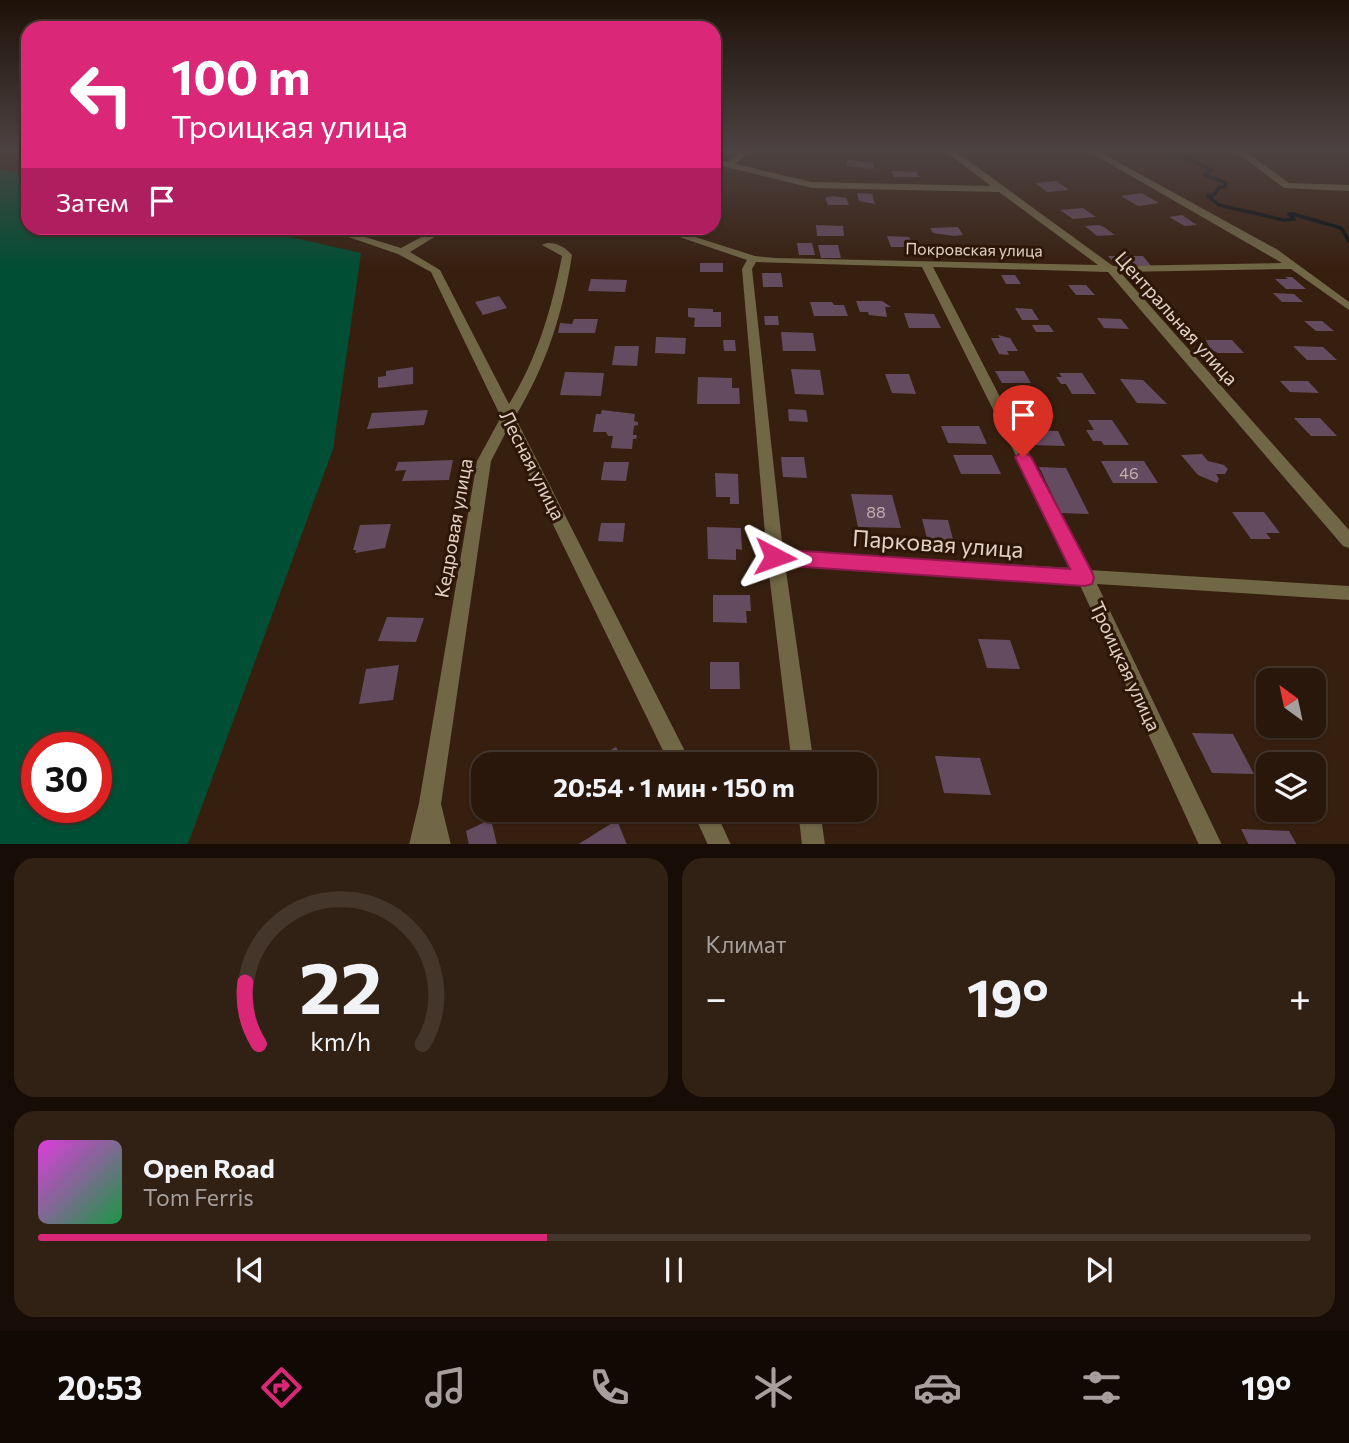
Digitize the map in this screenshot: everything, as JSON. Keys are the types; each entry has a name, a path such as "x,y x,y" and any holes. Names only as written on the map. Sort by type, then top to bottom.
{"street":[{"name":"Центральная улица","path":"1005,190 1111,269 1349,541"},
{"path":"1162,190 1296,266 1349,307"},
{"name":"Лесная улица","path":"349,235 402,252 435,271 675,752"},
{"path":"402,252 432,235"},
{"name":"Покровская улица","path":"681,235 753,259 1111,269 1296,266"},
{"name":"Кедровая улица","path":"420,844 430,803 484,461 493,438 509,417 529,382 564,275 566,255 562,250 547,245"},
{"path":"753,259 747,269 775,557 801,752"},
{"name":"Троицкая улица","path":"925,264 1085,578 1211,844"},
{"name":"Парковая улица","path":"775,557 1349,593"},
{"path":"430,803 440,844"},
{"path":"709,822 720,844"},
{"path":"811,822 814,844"}],"green space":[{"path":"0,190 21,190 21,235 282,235 361,253 333,449 188,844 0,844"}],"building":[{"path":"857,193 872,194 875,204 859,201"},
{"path":"1142,193 1159,203 1138,206 1121,196"},
{"path":"825,198 846,198 849,205 828,205"},
{"path":"1083,208 1096,217 1073,219 1060,210"},
{"path":"1182,215 1197,225 1185,226 1169,217"},
{"path":"816,225 843,226 844,236 817,236"},
{"path":"1099,225 1115,235 1097,236 1085,226"},
{"path":"958,227 963,235 933,233 930,228"},
{"path":"887,236 909,237 914,247 891,247"},
{"path":"797,243 812,243 815,255 799,255"},
{"path":"818,245 838,245 841,258 821,258"},
{"path":"1108,256 1143,256 1151,266 1116,265"},
{"path":"700,263 723,263 723,272 700,272"},
{"path":"762,273 781,273 783,287 763,287"},
{"path":"1001,275 1015,275 1021,284 1006,284"},
{"path":"1285,277 1292,277 1306,289 1286,289 1275,279 1288,279"},
{"path":"591,279 627,280 625,292 588,291"},
{"path":"1068,285 1086,285 1095,295 1076,295"},
{"path":"1273,293 1294,294 1303,302 1282,302"},
{"path":"499,296 507,308 483,315 475,302"},
{"path":"856,301 882,301 891,307 885,307 887,317 869,315 868,312 860,312"},
{"path":"810,302 844,305 848,316 814,316"},
{"path":"688,308 721,312 721,327 694,327 695,318 688,317"},
{"path":"1015,308 1032,309 1039,320 1022,320"},
{"path":"904,313 934,314 941,328 909,328"},
{"path":"764,316 778,316 779,325 765,325"},
{"path":"1097,318 1121,319 1129,329 1104,328"},
{"path":"574,319 598,319 595,333 558,333 560,323 572,324"},
{"path":"1304,321 1322,321 1334,331 1316,331"},
{"path":"1032,325 1049,325 1054,332 1036,332"},
{"path":"781,332 813,333 816,351 783,351"},
{"path":"998,335 1010,338 1018,351 1007,351 1009,355 999,354 991,338 1000,338"},
{"path":"656,337 686,338 685,354 655,353"},
{"path":"723,340 735,340 736,351 724,351"},
{"path":"1206,340 1232,340 1244,353 1218,353 1210,349"},
{"path":"615,346 639,346 637,366 612,365"},
{"path":"1293,346 1323,347 1337,360 1307,360"},
{"path":"413,367 413,384 378,388 378,377 386,376 386,371"},
{"path":"791,369 820,370 824,395 795,394"},
{"path":"995,371 1024,371 1031,383 1002,383"},
{"path":"565,372 604,373 601,396 560,395"},
{"path":"1059,373 1082,373 1096,394 1072,394 1066,384 1061,384 1056,377 1062,377"},
{"path":"885,374 909,374 916,394 892,393"},
{"path":"698,377 732,378 732,388 739,388 740,404 697,404"},
{"path":"1120,379 1143,380 1167,404 1137,403"},
{"path":"1280,381 1308,381 1319,393 1290,392"},
{"path":"788,409 806,410 808,422 789,421"},
{"path":"428,410 424,425 367,429 372,413"},
{"path":"602,410 635,414 634,421 638,422 638,425 634,426 633,435 637,435 636,439 633,439 632,449 611,448 613,436 608,436 606,432 593,432 596,414 601,414"},
{"path":"1294,418 1320,418 1337,436 1311,436"},
{"path":"1088,420 1112,420 1129,445 1104,445 1101,441 1093,441 1086,430 1094,430"},
{"path":"941,426 979,426 987,444 948,443"},
{"path":"1026,430 1058,431 1065,446 1032,445"},
{"path":"1202,454 1208,461 1224,465 1228,469 1225,474 1216,474 1219,479 1217,483 1198,475 1181,455"},
{"path":"953,455 992,455 1001,474 961,474"},
{"path":"781,457 804,457 807,478 783,477"},
{"path":"453,460 449,480 402,481 406,470 395,471 398,462"},
{"path":"1101,461 1144,461 1158,483 1113,483"},
{"path":"604,462 629,462 626,481 601,480"},
{"path":"1039,467 1066,468 1089,514 1061,513"},
{"path":"715,473 738,474 739,504 730,504 730,497 716,497"},
{"path":"851,494 892,495 901,528 858,527"},
{"path":"1232,512 1264,512 1280,533 1266,533 1271,539 1251,539"},
{"path":"922,519 948,520 955,547 929,546"},
{"path":"601,523 625,523 623,542 598,541"},
{"path":"391,524 385,548 355,553 356,550 353,550 360,525"},
{"path":"707,527 741,528 742,550 736,549 736,560 708,559"},
{"path":"713,595 750,595 751,611 746,611 747,623 713,622"},
{"path":"387,617 424,618 416,642 378,641"},
{"path":"978,639 1010,640 1020,669 987,668"},
{"path":"710,662 739,662 740,689 710,689"},
{"path":"399,665 393,700 359,704 366,669"},
{"path":"1192,733 1233,734 1254,774 1212,773"},
{"path":"935,756 980,758 991,795 944,793"},
{"path":"485,822 492,822 497,844 469,844 466,831"},
{"path":"618,822 627,844 579,844"},
{"path":"1241,829 1289,831 1296,844 1248,844"}],"waterway":[{"path":"1217,190 1208,196 1219,205 1284,220 1294,219 1289,214 1293,214 1341,228 1349,241"}],"route":[{"path":"775,557 1085,578 1023,457"}]}
